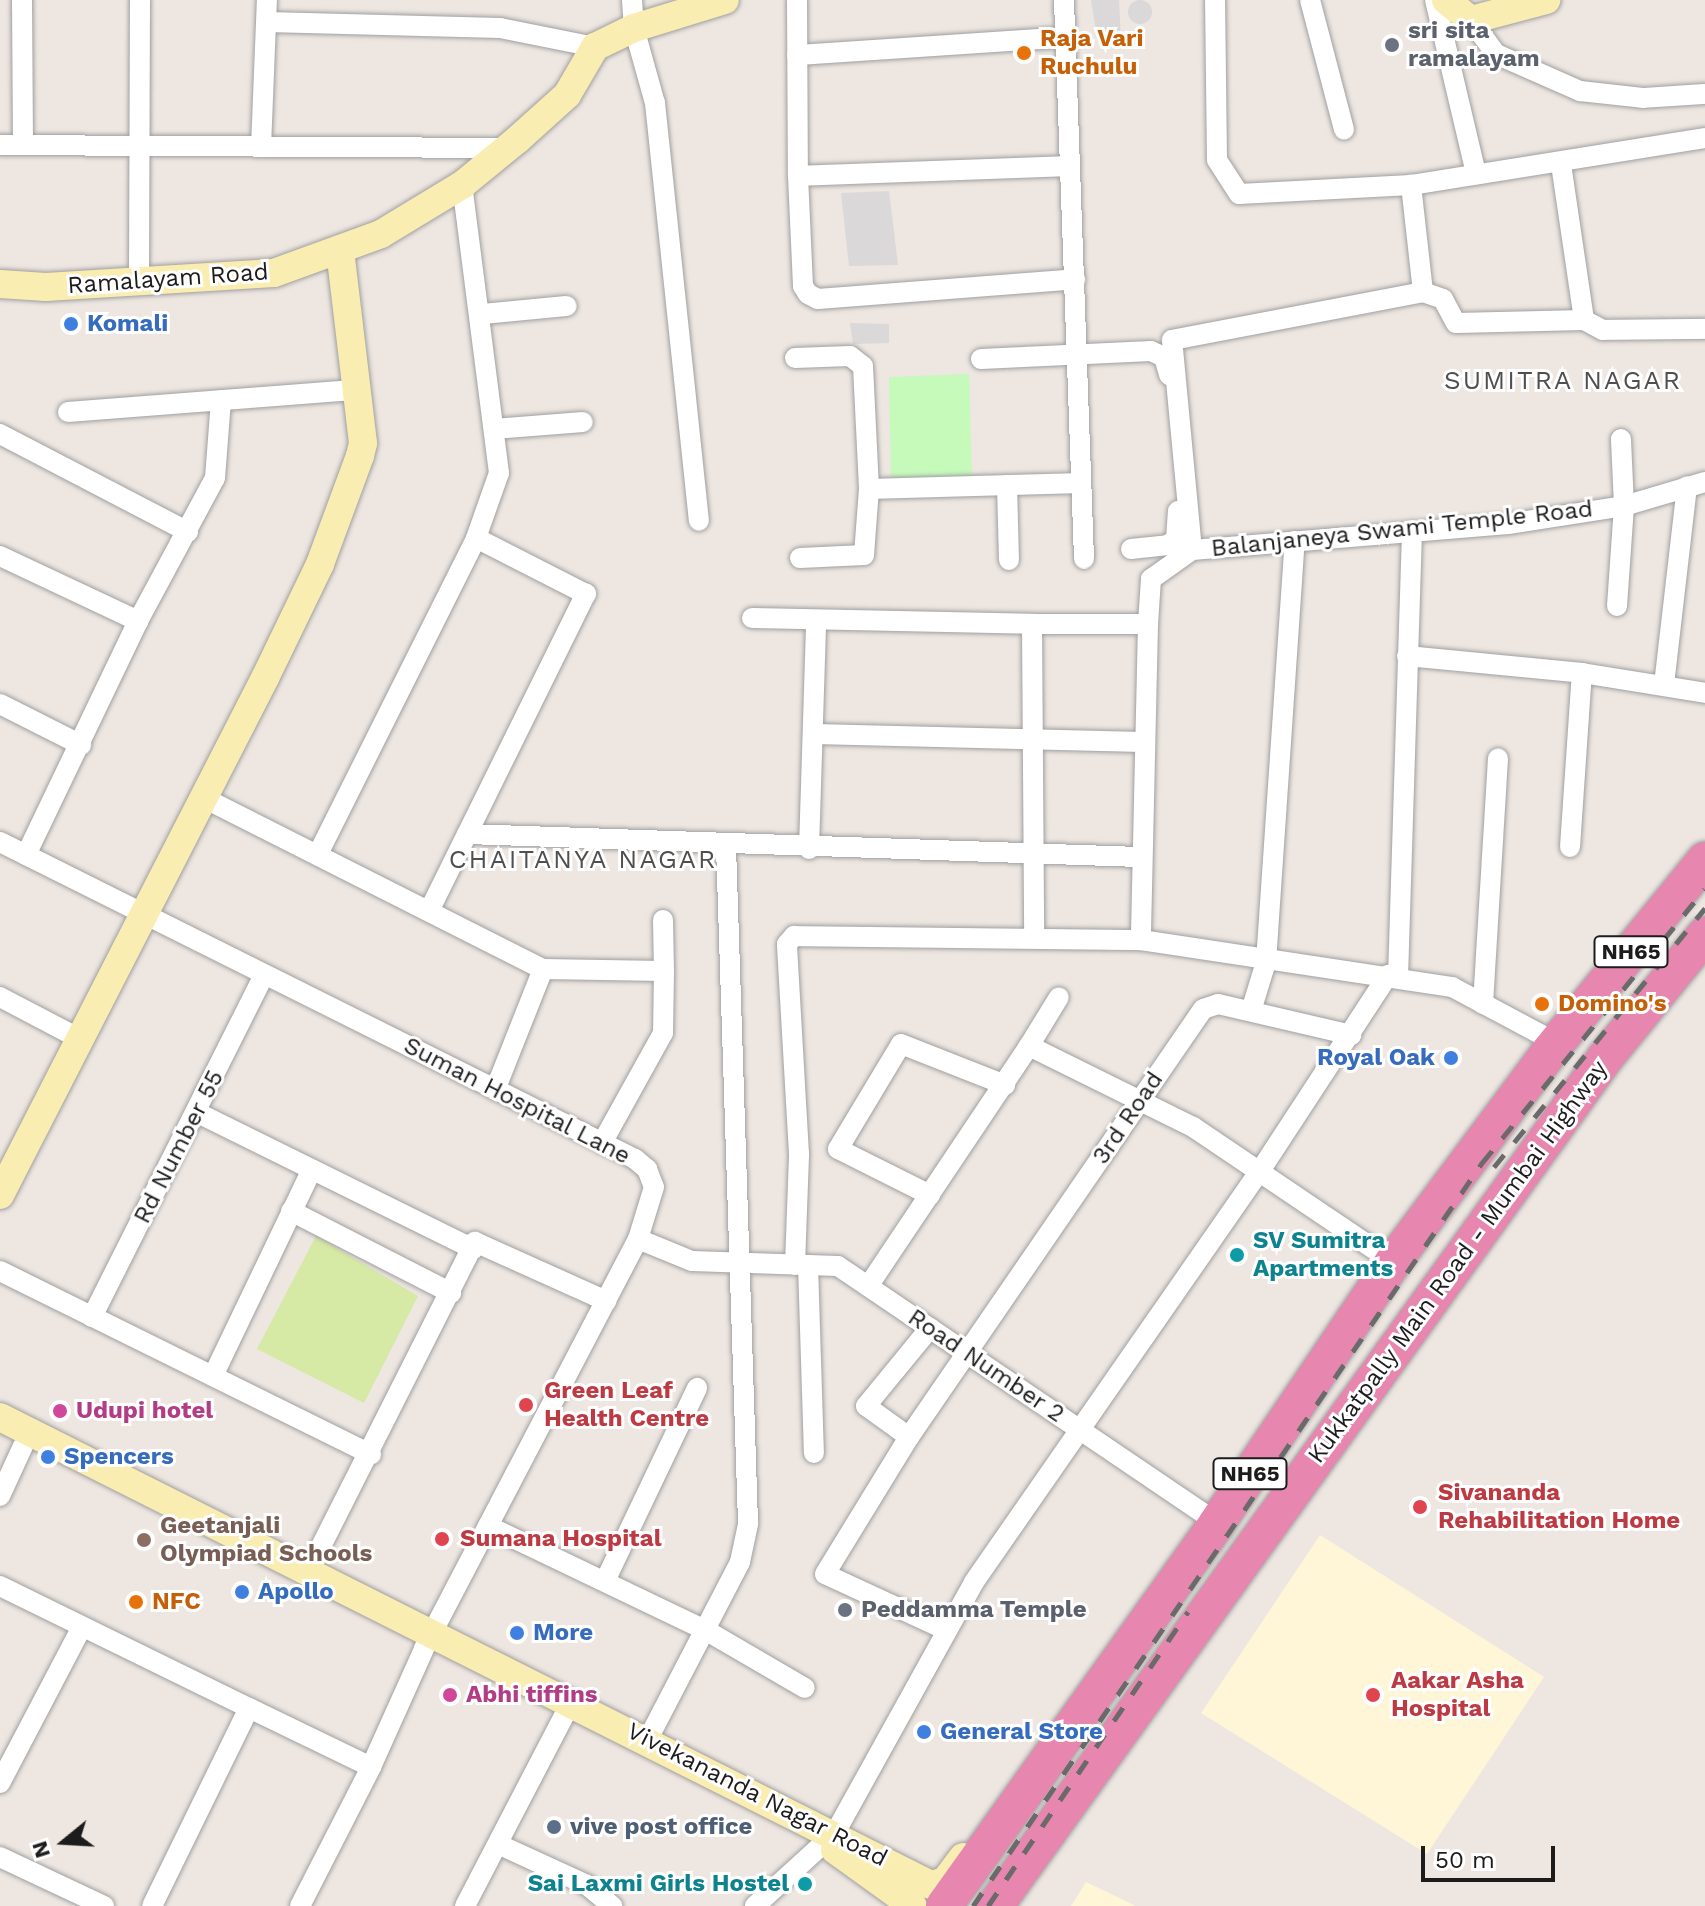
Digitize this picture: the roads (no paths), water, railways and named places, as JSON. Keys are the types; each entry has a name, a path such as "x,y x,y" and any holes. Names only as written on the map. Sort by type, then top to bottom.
{"highway":[{"name":"Kukkatpally Main Road - Mumbai Highway","path":"944,1906 1217,1523 1393,1262 1554,1047 1705,860"},
{"name":"Kukkatpally Main Road - Mumbai Highway","path":"995,1906 1121,1725 1588,1085 1705,935"},
{"path":"1554,1047 1588,1085"}],"street":[{"path":"22,0 23,145"},
{"path":"139,281 140,0"},
{"path":"261,147 267,0"},
{"path":"267,22 500,28 595,47 633,14 725,0"},
{"path":"797,0 798,176 803,286 818,299 1075,279"},
{"path":"1064,0 1084,559"},
{"path":"1215,0 1217,160 1239,194 1411,185 1561,164 1705,138"},
{"path":"1310,0 1344,130"},
{"path":"1435,0 1476,174"},
{"path":"1446,0 1471,20 1496,54 1580,91 1643,98 1705,94"},
{"path":"1471,20 1546,0"},
{"path":"633,14 655,103 699,521"},
{"path":"797,55 1066,37"},
{"name":"Ramalayam Road","path":"0,284 139,281 274,273 381,234 462,185 567,95 595,47"},
{"path":"0,145 505,148"},
{"path":"1561,164 1584,320"},
{"path":"798,176 1068,166"},
{"path":"318,854 476,538 499,473 482,314 462,185"},
{"path":"1411,185 1423,292"},
{"path":"0,1195 320,564 360,456 340,249"},
{"path":"1141,940 1143,742 1151,579 1192,550 1172,340 1423,292 1443,299 1456,323 1584,320 1603,330 1705,329"},
{"path":"482,314 567,306"},
{"path":"981,359 1160,353 1169,366 1179,530 1168,545 1131,549"},
{"path":"795,358 850,356 863,366 869,489 864,555 800,558"},
{"path":"68,412 356,390"},
{"path":"26,855 138,621 215,478 221,400"},
{"path":"494,429 583,422"},
{"path":"0,434 188,532"},
{"path":"1617,606 1624,506 1621,439"},
{"path":"869,489 1081,483"},
{"path":"1664,685 1696,484"},
{"name":"Balanjaneya Swami Temple Road","path":"1192,550 1508,524 1624,506 1696,484"},
{"path":"1007,485 1009,560"},
{"path":"755,1906 830,1838 946,1630 1077,1428 1258,1174 1393,976 1412,531"},
{"path":"430,909 586,594 476,538"},
{"path":"1251,1011 1266,962 1295,541"},
{"path":"0,556 138,621"},
{"path":"752,618 1148,624"},
{"path":"809,849 816,620"},
{"path":"1032,624 1030,738 1035,854 1034,938"},
{"path":"1407,656 1582,673 1705,693"},
{"path":"1570,847 1582,673"},
{"path":"0,704 81,745"},
{"path":"814,734 1143,742"},
{"path":"1483,1004 1498,758"},
{"path":"202,797 430,909 543,969 664,971"},
{"path":"467,834 726,847 1140,857"},
{"name":"Suman Hospital Lane","path":"0,842 602,1143 647,1169 654,1187 638,1239 428,1642 371,1767 300,1906"},
{"path":"648,1739 707,1631 740,1562 748,1523 737,1266 726,847"},
{"path":"602,1143 663,1033 663,920"},
{"path":"814,1453 787,940 803,935 901,934 1141,940 1266,962 1393,976 1452,987 1554,1047"},
{"path":"495,1090 543,969"},
{"name":"Rd Number 55","path":"92,1317 198,1113 264,975"},
{"path":"0,997 78,1038"},
{"path":"869,1285 1005,1085 1059,997"},
{"name":"3rd Road","path":"946,1630 825,1574 909,1437 1203,1009 1218,1004 1351,1035"},
{"path":"930,1195 838,1149 901,1044 1005,1085"},
{"path":"1029,1046 1141,1098 1393,1262"},
{"path":"198,1113 473,1249"},
{"path":"213,1376 312,1169"},
{"path":"291,1211 451,1293"},
{"name":"Road Number 2","path":"638,1239 692,1261 737,1266 838,1266 1217,1523"},
{"path":"308,1572 371,1454 475,1242 606,1301"},
{"path":"0,1271 371,1454"},
{"path":"909,1437 866,1406 930,1328"},
{"path":"605,1581 697,1388"},
{"name":"Vivekananda Nagar Road","path":"0,1417 308,1572 428,1642 648,1739 830,1838 913,1906"},
{"path":"0,1496 12,1440"},
{"name":"Vivekananda Nagar Road","path":"12,1440 428,1642 565,1714 931,1885 953,1872 1017,1779 1028,1768 1043,1767"},
{"path":"488,1526 707,1631 805,1688"},
{"path":"0,1586 371,1767"},
{"path":"0,1783 82,1627"},
{"path":"152,1906 249,1708"},
{"path":"465,1906 500,1845 565,1714"},
{"path":"500,1845 587,1885 612,1906"},
{"path":"0,1857 104,1906"}],"railway":[{"path":"973,1906 1482,1163 1705,889"},
{"path":"1494,1167 1705,908"},
{"path":"988,1906 1188,1612"}],"place":[{"name":"sri sita ramalayam","path":"1392,45"},
{"name":"Raja Vari Ruchulu","path":"1024,53"},
{"name":"Komali","path":"71,324"},
{"name":"Domino's","path":"1542,1004"},
{"name":"Royal Oak","path":"1451,1058"},
{"name":"SV Sumitra Apartments","path":"1237,1255"},
{"name":"Green Leaf Health Centre","path":"526,1405"},
{"name":"Udupi hotel","path":"60,1411"},
{"name":"Spencers","path":"48,1457"},
{"name":"Sivananda Rehabilitation Home","path":"1420,1507"},
{"name":"Sumana Hospital","path":"442,1539"},
{"name":"Geetanjali Olympiad Schools","path":"144,1540"},
{"name":"Apollo","path":"242,1592"},
{"name":"NFC","path":"136,1602"},
{"name":"Peddamma Temple","path":"845,1610"},
{"name":"More","path":"517,1633"},
{"name":"Abhi tiffins","path":"450,1695"},
{"name":"Aakar Asha Hospital","path":"1373,1695"},
{"name":"General Store","path":"924,1732"},
{"name":"vive post office","path":"554,1827"},
{"name":"Sai Laxmi Girls Hostel","path":"805,1884"}],"district":[{"name":"SUMITRA NAGAR","path":"1563,381"},
{"name":"CHAITANYA NAGAR","path":"583,860"}]}
